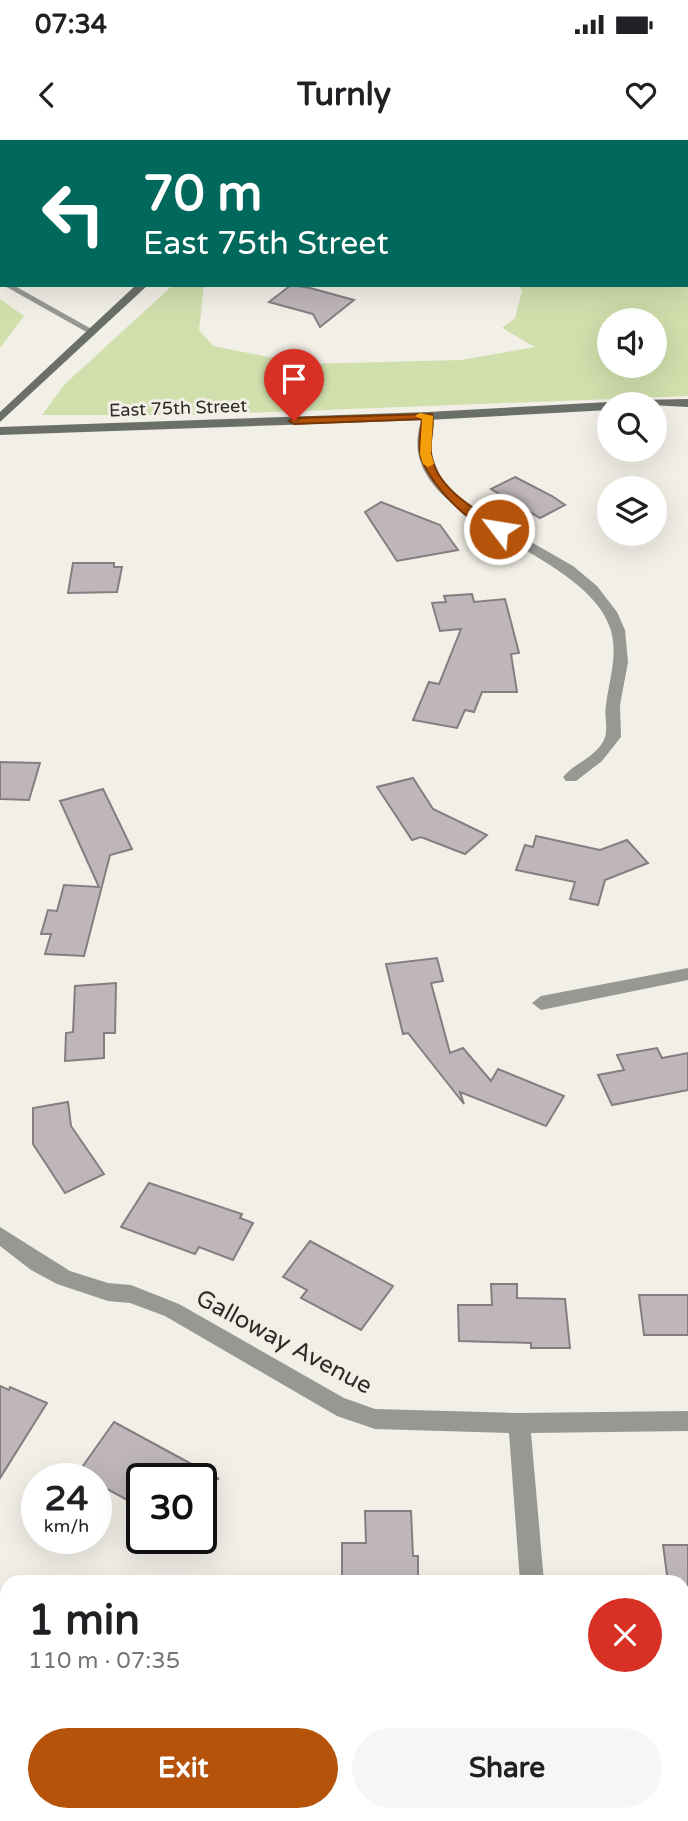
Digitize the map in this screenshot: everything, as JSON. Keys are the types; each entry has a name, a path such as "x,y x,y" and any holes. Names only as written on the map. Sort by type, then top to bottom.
{"street":[{"path":"0,418 141,287"},
{"path":"667,403 688,403"},
{"name":"East 75th Street","path":"0,431 428,416 597,407"},
{"path":"428,416 425,454 439,483 463,507 566,565 593,587 615,622 622,671 609,718 613,737 597,758 571,778"},
{"path":"541,1003 688,974"},
{"name":"Galloway Avenue","path":"0,1235 38,1264 64,1278 108,1292 131,1294 172,1310 337,1406 391,1422 688,1421"},
{"path":"519,1423 531,1575"}],"lane":[{"path":"11,287 93,332"}],"green space":[{"path":"171,287 204,287 199,330 213,346 305,364 461,360 535,347 502,328 515,318 522,291 520,287 688,287 688,396 667,397 667,392 597,392 597,399 193,415 42,415 64,385"},
{"path":"0,299 24,316 0,348"}],"building":[{"path":"288,287 310,288 354,300 320,327 313,314 269,302"},
{"path":"515,477 565,505 540,518 491,489"},
{"path":"381,502 440,525 458,550 397,561 365,512"},
{"path":"73,563 114,563 114,567 122,567 117,592 68,593"},
{"path":"472,594 474,602 505,599 519,653 511,654 517,692 482,692 474,712 465,710 457,728 413,720 429,682 439,684 461,629 440,631 432,603 446,602 444,596"},
{"path":"0,762 40,763 29,800 0,799"},
{"path":"413,778 433,809 487,835 465,854 421,837 412,840 377,787"},
{"path":"103,789 132,849 110,855 84,956 45,954 51,934 41,934 48,910 57,911 64,885 99,887 60,801"},
{"path":"536,836 600,850 627,840 648,863 605,880 598,905 570,899 575,882 516,870 525,845 533,847"},
{"path":"437,958 443,981 431,983 450,1053 463,1048 491,1081 498,1069 564,1096 546,1126 460,1092 464,1104 408,1033 403,1034 386,964"},
{"path":"116,983 115,1033 104,1033 104,1058 65,1061 66,1033 73,1032 75,986"},
{"path":"657,1048 662,1058 688,1053 688,1090 612,1105 598,1075 624,1070 617,1055"},
{"path":"68,1102 71,1126 104,1174 65,1193 33,1144 33,1108"},
{"path":"149,1183 242,1214 240,1218 253,1223 233,1260 199,1247 195,1254 121,1227"},
{"path":"310,1241 393,1286 361,1330 301,1298 307,1290 283,1277"},
{"path":"491,1284 517,1284 517,1298 565,1299 570,1348 531,1348 531,1343 459,1341 458,1305 492,1305"},
{"path":"639,1295 688,1295 688,1335 644,1335"},
{"path":"0,1386 9,1390 10,1387 47,1403 0,1478"},
{"path":"114,1422 190,1463 126,1463 126,1499 112,1492 112,1463 85,1463"},
{"path":"365,1511 411,1511 413,1556 418,1556 418,1575 342,1575 342,1543 366,1543"},
{"path":"663,1545 688,1545 688,1575 667,1575"}],"slow traffic":[{"path":"420,416 428,416 425,454 428,464"}],"route":[{"path":"294,421 428,416 425,454 436,478 463,507 499,529"}]}
